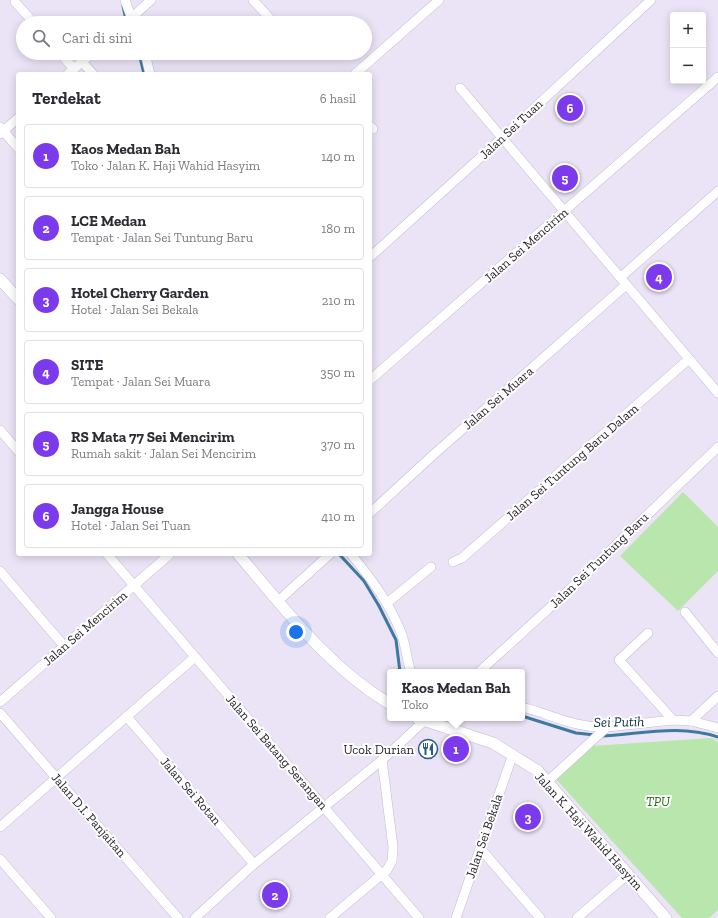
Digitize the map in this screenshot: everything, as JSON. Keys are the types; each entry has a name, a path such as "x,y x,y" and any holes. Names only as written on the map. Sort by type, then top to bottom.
{"street":[{"path":"125,0 129,16"},
{"path":"135,16 151,0"},
{"path":"254,0 268,16"},
{"path":"372,59 439,0"},
{"name":"Jalan Sei Tuan","path":"372,255 502,138 651,0"},
{"path":"15,2 28,16"},
{"path":"64,60 71,72 82,62 91,72"},
{"path":"147,60 150,72"},
{"path":"357,72 371,60"},
{"name":"Jalan Sei Mencirim","path":"372,378 718,77"},
{"path":"460,88 718,393"},
{"path":"16,120 1,131 16,146"},
{"name":"Jalan Sei Muara","path":"372,511 624,281 717,193"},
{"path":"0,279 16,297"},
{"name":"Jalan Sei Tuntung Baru Dalam","path":"453,562 462,558 689,359"},
{"path":"0,430 16,449"},
{"name":"Jalan Sei Tuntung Baru","path":"482,669 568,592 718,447"},
{"name":"Jalan Sei Batang Serangan","path":"109,556 420,918"},
{"name":"Jalan Sei Mencirim","path":"0,702 168,556"},
{"path":"240,556 324,653 373,694 387,702"},
{"path":"278,601 328,556"},
{"path":"353,556 387,603 400,630 410,669"},
{"path":"387,603 430,567"},
{"path":"0,571 64,646"},
{"path":"685,612 718,653"},
{"path":"648,633 619,660 636,680 648,689 673,720"},
{"path":"0,827 196,657"},
{"path":"691,721 718,696"},
{"path":"525,708 591,728 605,728 673,720 691,721 718,728"},
{"name":"Jalan D.I. Panjaitan","path":"0,713 178,918"},
{"name":"Jalan Sei Rotan","path":"127,717 254,864"},
{"path":"195,918 254,864 382,760 423,721"},
{"name":"Jalan K. Haji Wahid Hasyim","path":"427,721 493,743 529,764 548,780 666,918"},
{"path":"548,780 605,728"},
{"name":"Jalan Sei Bekala","path":"456,918 512,754"},
{"path":"330,918 382,875 389,866 393,847 382,760"},
{"path":"480,848 540,918"},
{"path":"0,859 51,918"},
{"path":"577,918 628,874"}],"green space":[{"path":"683,492 718,527 718,571 678,611 620,556"},
{"name":"TPU","path":"712,738 718,742 718,910 709,918 682,918 555,778 591,746"}],"waterway":[{"name":"Sei Putih","path":"123,6 125,16"},
{"name":"Sei Putih","path":"141,60 144,72"},
{"name":"Sei Putih","path":"341,556 364,581 379,606 396,640 400,669"},
{"name":"Sei Putih","path":"525,717 576,733 595,735"},
{"name":"Sei Putih","path":"601,736 675,730 704,733 718,737"}],"place":[{"name":"Jangga House","path":"570,108"},
{"name":"RS Mata 77 Sei Mencirim","path":"565,178"},
{"name":"SITE","path":"659,277"},
{"name":"Ucok Durian","path":"428,749"},
{"name":"Kaos Medan Bah","path":"456,749"},
{"name":"Hotel Cherry Garden","path":"528,817"},
{"name":"LCE Medan","path":"275,895"}]}
